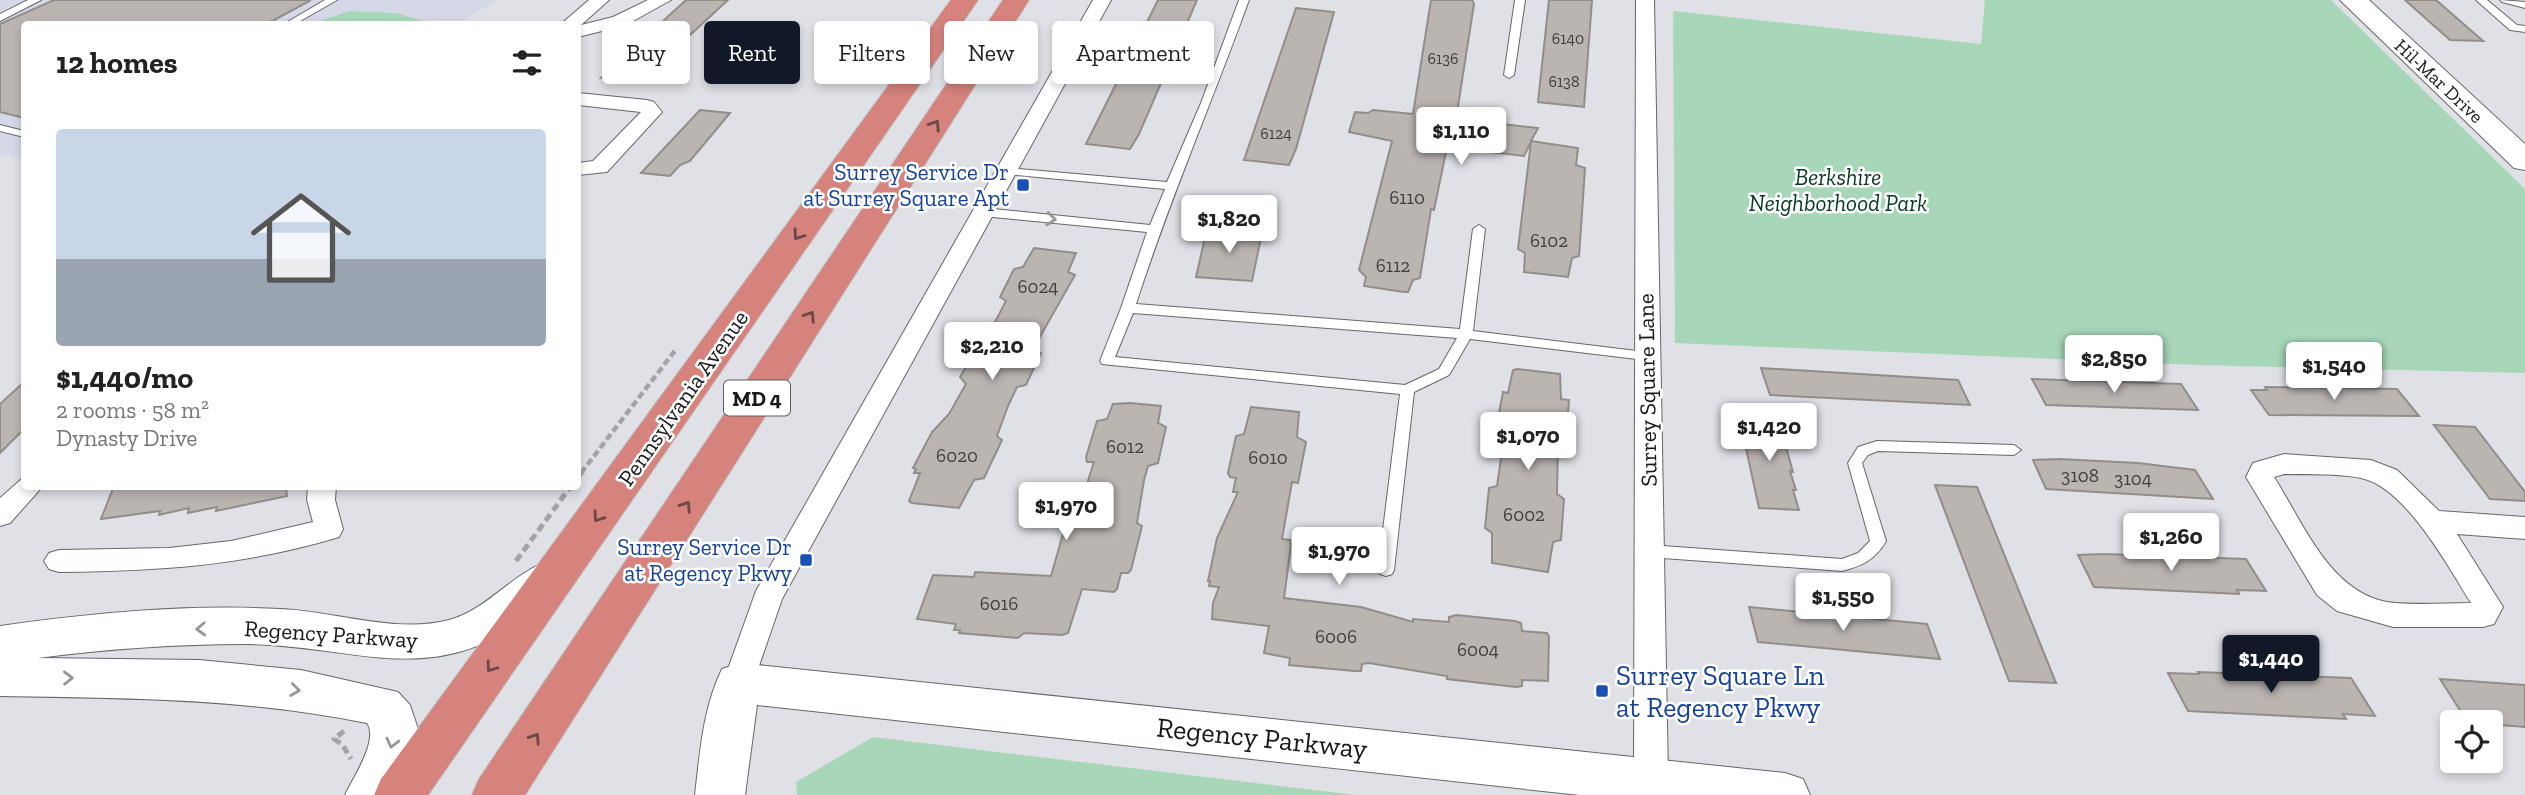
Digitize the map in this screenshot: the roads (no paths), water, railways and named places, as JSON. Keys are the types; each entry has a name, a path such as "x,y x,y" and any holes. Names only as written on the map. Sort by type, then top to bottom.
{"highway":[{"name":"Pennsylvania Avenue","path":"400,795 965,0"},
{"name":"MD 4","path":"497,795 1016,0"}],"street":[{"path":"574,21 600,0"},
{"path":"581,30 619,21 662,0"},
{"path":"720,795 726,736 739,683 767,599 1102,0"},
{"name":"Surrey Square Lane","path":"1645,0 1645,356 1651,779"},
{"name":"Hil-Mar Drive","path":"2353,0 2521,154"},
{"path":"581,99 647,106 652,112 600,167 581,169"},
{"path":"2432,521 2484,598 2488,607 2483,615 2393,615 2348,602 2328,587 2260,477 2263,470 2284,464 2370,470 2383,475 2402,490 2432,521 2525,528"},
{"path":"0,515 25,490"},
{"path":"59,561 169,559 231,552 329,529 321,500 322,490"},
{"name":"Regency Parkway","path":"0,645 46,638 278,627 415,641 441,640 484,623 559,572"},
{"path":"0,677 199,680 301,690 381,706 393,720 395,732 393,744 370,795"},
{"name":"Regency Parkway","path":"739,683 1785,795"}],"lane":[{"path":"0,18 36,0"},
{"path":"294,21 332,0"},
{"path":"1244,0 1154,229 1107,361 1407,390 1444,372 1465,334 1479,229"},
{"path":"1509,75 1520,0"},
{"path":"2481,0 2514,28 2525,29"},
{"path":"2505,0 2525,5"},
{"path":"0,128 21,133"},
{"path":"1006,171 1171,186"},
{"path":"983,212 1154,229"},
{"path":"1128,308 1465,334 1645,356"},
{"path":"1386,570 1407,390"},
{"path":"1649,551 1842,565 1859,561 1871,554 1878,541 1856,463 1863,451 1877,446 2014,450"}],"place":[{"name":"Surrey Service Dr at Surrey Square Apt","path":"1023,185"},
{"name":"Surrey Service Dr at Regency Pkwy","path":"806,560"},
{"name":"Surrey Square Ln at Regency Pkwy","path":"1602,691"}],"park label":[{"name":"Berkshire Neighborhood Park","path":"1838,190"}]}
